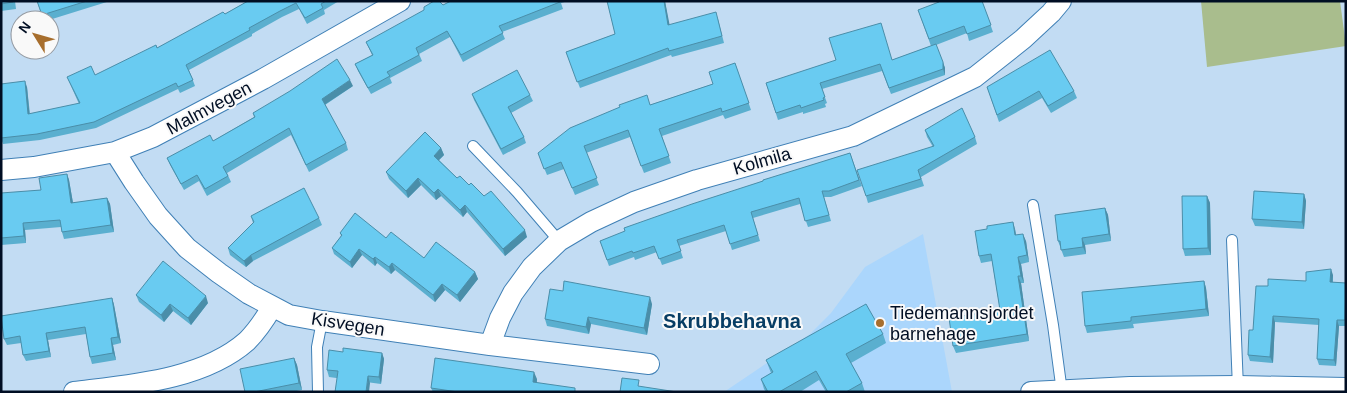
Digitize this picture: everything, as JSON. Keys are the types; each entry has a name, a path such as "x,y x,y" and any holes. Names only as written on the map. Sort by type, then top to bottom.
{"street":[{"name":"Malmvegen","path":"1,170 115,152 153,137 400,1"},
{"name":"Kolmila","path":"490,345 500,318 513,293 532,267 559,241 591,222 634,202 697,180 853,136 975,77 1023,38 1051,13 1061,1"},
{"name":"Kisvegen","path":"115,152 158,216 187,248 226,279 289,315 490,345 649,364"},
{"path":"74,392 129,388 197,370 226,356 247,340 262,323 272,307"},
{"path":"1031,392 1130,387 1346,388"}],"lane":[{"path":"473,146 518,192 559,241"},
{"path":"1033,205 1062,391"},
{"path":"1232,240 1238,389"},
{"path":"318,392 317,348 322,321"}],"shaded area":[{"name":"Tiedemannsjordet barnehage","path":"923,234 952,392 724,392 810,334 831,313 865,267"}],"green space":[{"path":"1201,1 1340,1 1346,46 1207,67"}],"building":[{"path":"1,1 13,1 13,2 1,4"},
{"path":"37,1 87,1 58,10 40,10"},
{"path":"248,1 326,1 321,4 323,8 305,18 296,3 249,28 250,30 186,65 193,80 178,87 176,83 94,122 37,134 1,138 1,84 25,81 28,114 80,103 67,77 91,66 95,75 156,45 157,48 223,12 225,14"},
{"path":"434,1 439,1 443,5 451,1 560,2 499,26 503,33 461,55 447,31 416,48 419,55 387,72 390,76 368,88 355,64 373,55 366,42 424,10 424,7"},
{"path":"607,1 664,1 668,25 716,12 722,36 669,51 668,48 577,82 566,52 615,34"},
{"path":"938,1 982,1 991,25 967,34 964,26 929,39 918,10"},
{"path":"881,23 892,60 936,44 943,62 943,69 889,88 880,64 820,83 825,97 823,98 824,100 801,108 800,105 776,113 766,83 836,60 829,38"},
{"path":"1050,50 1074,91 1048,106 1039,91 997,115 987,87"},
{"path":"337,59 350,80 322,99 346,143 306,165 289,128 223,167 228,176 205,189 197,175 181,184 167,158 210,135 213,141 255,117 253,113 290,91"},
{"path":"735,63 749,103 722,112 721,108 659,129 669,156 641,166 628,130 584,146 597,178 572,188 561,162 544,169 538,153 570,128 620,107 619,105 647,95 650,105 713,84 709,72"},
{"path":"517,70 530,95 508,107 524,137 501,149 472,94"},
{"path":"962,108 975,137 918,170 921,179 866,196 857,170 934,146 925,130"},
{"path":"425,132 441,148 434,156 457,178 460,176 469,185 471,183 484,196 491,191 525,230 503,249 465,205 460,210 438,189 434,193 418,178 406,191 386,172"},
{"path":"850,153 859,180 829,191 822,191 829,215 805,221 799,198 751,212 758,235 730,244 724,225 677,240 681,251 659,259 654,246 607,260 600,241 625,231 624,228 763,180"},
{"path":"67,174 71,203 107,198 111,225 62,232 60,220 23,223 24,236 1,238 1,193 41,190 39,178"},
{"path":"304,188 319,218 251,255 244,261 228,248 254,222 251,216"},
{"path":"1254,191 1304,194 1302,222 1252,219"},
{"path":"1182,196 1207,196 1208,248 1183,249"},
{"path":"1105,208 1109,234 1082,238 1083,247 1061,250 1055,215"},
{"path":"355,213 386,238 391,232 424,258 436,242 475,272 457,295 442,284 433,295 392,263 389,267 359,249 350,262 332,248 342,235 340,233"},
{"path":"1013,222 1015,235 1023,234 1027,255 1018,257 1021,276 1018,276 1027,334 953,346 949,318 1000,310 991,254 979,256 975,231 987,229 987,226"},
{"path":"163,261 206,296 188,318 170,304 161,315 136,295"},
{"path":"1331,269 1330,282 1346,283 1345,320 1337,320 1334,360 1317,359 1319,319 1273,316 1270,357 1248,355 1249,330 1253,330 1256,286 1268,286 1268,279 1306,281 1306,272"},
{"path":"564,281 650,297 644,328 588,317 586,327 545,319 550,289 563,291"},
{"path":"1204,281 1206,309 1131,317 1131,321 1085,326 1082,292"},
{"path":"112,298 118,337 111,338 113,353 90,357 85,327 46,333 49,351 23,355 20,336 4,339 1,316"},
{"path":"866,304 883,334 846,354 862,383 846,392 828,392 816,371 779,392 768,392 761,379 773,372 766,360"},
{"path":"343,348 382,353 379,377 368,376 366,392 335,392 338,371 327,370 329,350 343,352"},
{"path":"294,358 299,383 245,392 240,369"},
{"path":"435,358 534,372 533,382 575,388 575,392 458,392 431,388"},
{"path":"622,378 639,380 638,386 677,392 620,392"}],"place":[{"name":"Tiedemannsjordet barnehage","path":"880,323"}],"district":[{"name":"Skrubbehavna","path":"732,321"}]}
